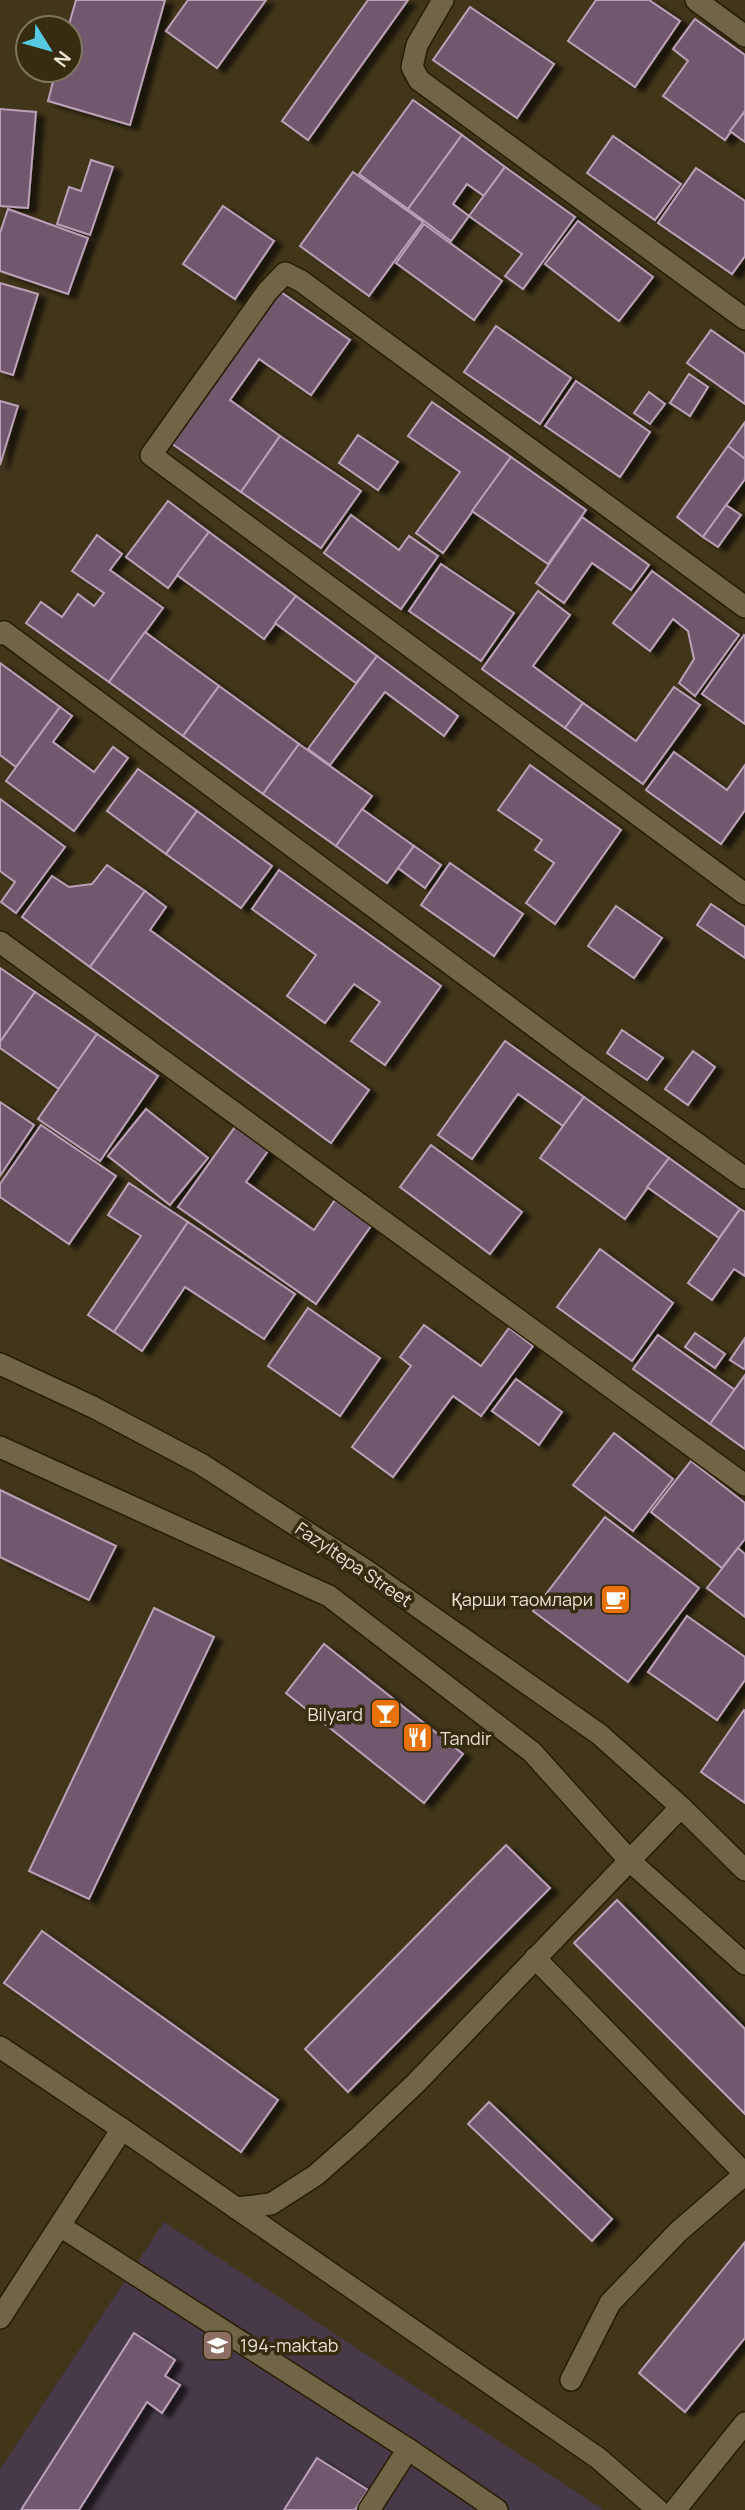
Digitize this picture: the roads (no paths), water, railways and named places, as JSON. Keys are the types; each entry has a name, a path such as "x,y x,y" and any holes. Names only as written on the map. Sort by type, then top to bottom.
{"street":[{"path":"443,0 417,45 415,74 745,319"},
{"path":"696,0 745,36"},
{"path":"745,607 312,289 285,273 267,292 151,455 745,894"},
{"path":"0,634 4,632 577,1058 745,1178"},
{"path":"0,942 745,1485"},
{"name":"Fazyltepa Street","path":"0,1364 93,1407 201,1464 367,1571 599,1734 681,1807 745,1870"},
{"path":"0,1447 329,1596 532,1752 630,1861 745,1964"},
{"path":"236,2208 271,2204 316,2175 416,2083 681,1807"},
{"name":"Fazyltepa Street","path":"681,1807 745,1854"},
{"path":"535,1958 745,2174 678,2232 610,2303 571,2381"},
{"path":"0,2047 598,2458 658,2510"},
{"path":"0,2318 122,2129"},
{"path":"60,2226 408,2449 497,2510"},
{"path":"675,2510 745,2423"},
{"path":"369,2510 408,2449"}],"place":[{"name":"Қарши таомлари","path":"616,1599"},
{"name":"Bilyard","path":"386,1714"},
{"name":"Tandir","path":"417,1738"},
{"name":"194-maktab","path":"217,2345"}]}
